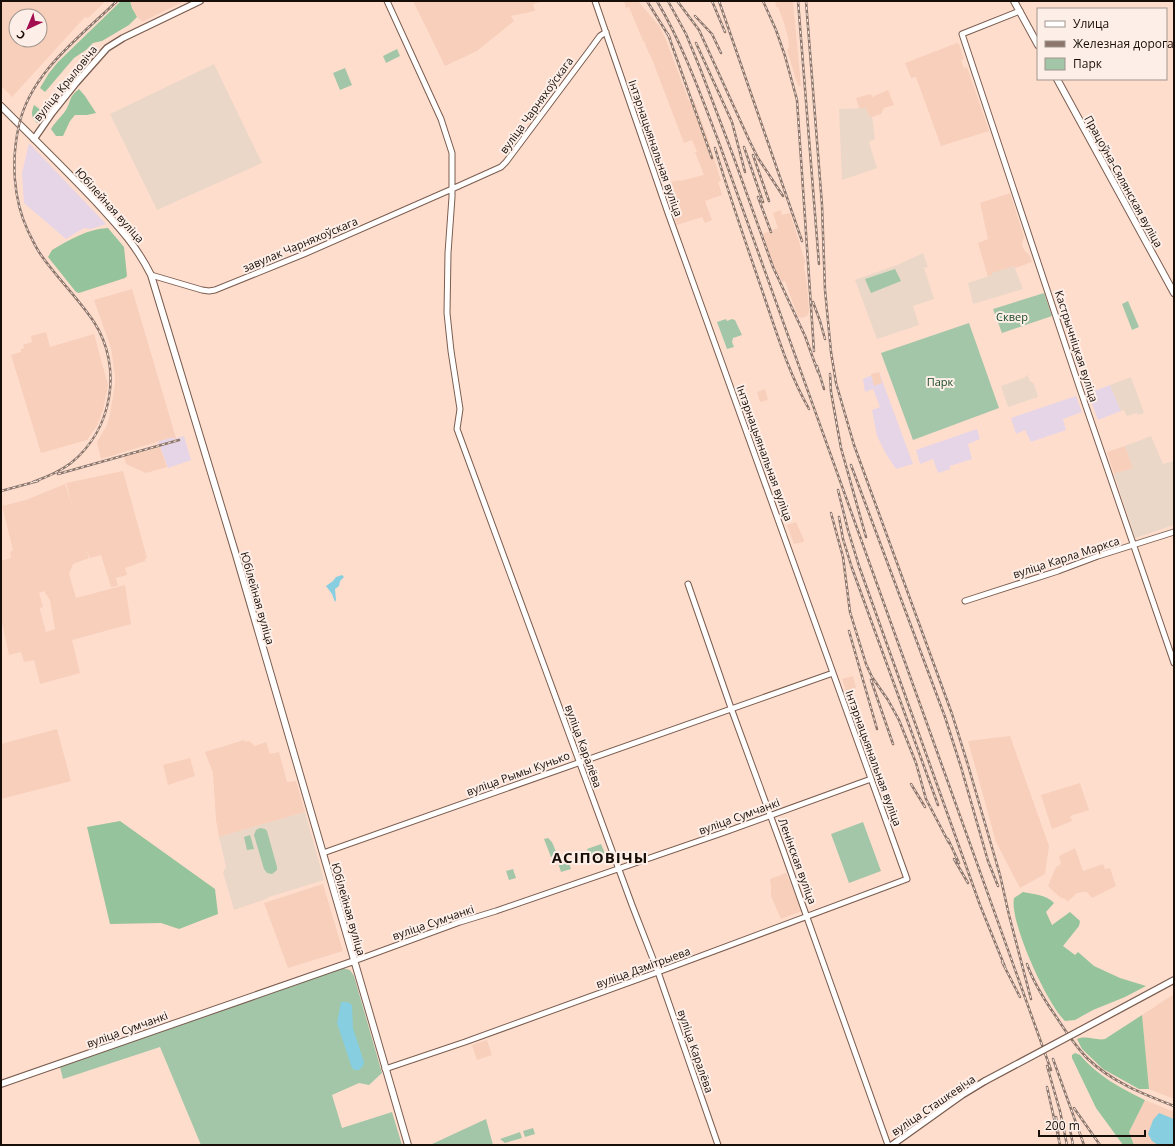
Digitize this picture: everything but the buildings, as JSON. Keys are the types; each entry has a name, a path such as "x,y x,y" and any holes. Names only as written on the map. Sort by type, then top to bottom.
{"main road":[{"name":"вуліца Крыловіча","path":"34,139 76,83 107,48 123,38 200,1"},
{"path":"1014,1 1037,43"},
{"name":"Працоўна-Сялянская вуліца","path":"1057,80 1174,293"},
{"name":"Юбілейная вуліца","path":"1,106 86,191 129,238 142,256 151,275 236,555 408,1145"},
{"name":"вуліца Сумчанкі","path":"1,1084 149,1031 354,961"},
{"name":"вуліца Сташкевіча","path":"892,1145 934,1114 985,1081 1174,980"}],"street":[{"path":"387,1 441,119 452,153 452,189"},
{"name":"Інтэрнацыянальная вуліца","path":"595,1 668,213 907,879"},
{"name":"Кастрычніцкая вуліца","path":"1020,11 962,34 1080,389 1174,663"},
{"name":"вуліца Чарняхоўскага","path":"452,189 489,173 504,164 573,70 600,36 606,32"},
{"name":"завулак Чарняхоўскага","path":"151,275 202,290 215,290 299,256 452,189"},
{"name":"вуліца Каралёва","path":"452,189 447,313 460,409 457,429 618,868 658,972 718,1145"},
{"name":"вуліца Карла Маркса","path":"965,601 1174,532"},
{"name":"Ленінская вуліца","path":"688,584 888,1145"},
{"name":"вуліца Рымы Кунько","path":"323,853 833,673"},
{"name":"вуліца Сумчанкі","path":"354,961 460,922 496,911 871,779"},
{"name":"вуліца Дзмітрыева","path":"385,1069 465,1042 658,972 907,879"}],"shaded area":[{"path":"1,1 103,1 104,3 88,18 85,17 12,97 1,86"},
{"path":"130,1 185,1 142,22 135,14"},
{"path":"413,1 545,1 533,4 535,11 511,16 514,21 477,51 445,66"},
{"path":"624,1 638,1 660,27 689,101 694,100 721,181 718,182 722,195 705,201 712,220 705,223 702,217 677,225 663,184 704,175 692,140 684,143 650,54 629,7 626,8"},
{"path":"775,1 793,1 801,86 798,86 787,50 789,48 788,37"},
{"path":"957,43 959,44 964,59 961,60 964,68 967,67 989,131 941,146 916,77 911,78 905,63"},
{"path":"214,64 262,163 157,210 110,114"},
{"path":"888,90 894,105 884,108 881,114 869,117 866,108 859,108 856,98 871,94 872,97"},
{"path":"866,108 869,117 872,116 875,139 869,142 877,168 842,180 839,109"},
{"path":"29,143 106,224 91,229 84,228 66,239 24,203 22,173"},
{"path":"1010,193 1024,237 1022,245 1024,250 1030,256 1032,262 993,273 988,277 978,243 988,239 980,203"},
{"path":"781,210 782,215 790,213 805,261 804,268 809,312 807,316 802,318 798,317 785,281 782,282 773,264 762,234 778,228 773,213"},
{"path":"923,253 928,267 924,268 934,299 913,306 919,325 877,339 855,280 897,265"},
{"path":"1014,266 1023,289 973,304 968,283"},
{"path":"132,289 176,438 174,439 173,437 101,459 97,442 107,425 110,414 115,376 111,348 94,300"},
{"path":"46,332 50,347 94,334 108,385 103,410 97,426 87,440 41,453 11,355 21,352 21,349 24,348 23,345 32,342 31,336"},
{"path":"879,372 913,464 896,469 877,436 872,410 880,407 873,389 865,392 863,379"},
{"path":"879,372 882,383 874,386 871,374"},
{"path":"1027,374 1030,381 1034,384 1038,397 1008,407 1001,386 1026,377"},
{"path":"1131,377 1144,413 1138,415 1137,413 1127,416 1124,410 1121,411 1110,385"},
{"path":"1110,385 1121,411 1098,420 1088,393"},
{"path":"765,389 768,400 760,402 757,392"},
{"path":"1076,396 1082,412 1063,419 1066,430 1031,442 1025,430 1016,434 1011,418"},
{"path":"977,429 980,439 968,444 972,459 950,466 950,469 938,473 933,459 920,464 916,450"},
{"path":"184,436 191,460 168,468 158,441"},
{"path":"1151,436 1163,464 1174,461 1174,525 1135,538 1114,474 1133,468 1125,446"},
{"path":"1125,446 1133,468 1114,474 1107,452"},
{"path":"160,447 167,467 146,473 126,464 124,457"},
{"path":"123,471 147,558 145,561 125,568 127,575 116,578 118,586 111,587 101,555 90,558 86,549 89,558 73,564 69,574 76,598 125,585 131,624 72,640 80,673 40,684 34,660 24,662 21,652 9,655 1,618 1,561 11,558 10,552 13,550 2,506 26,500 65,484 73,508 66,483","holes":["44,591 50,600 55,629 46,632 40,610 40,608 43,607 39,593"]},
{"path":"796,522 804,540 803,542 794,544 787,525"},
{"path":"853,676 856,688 846,691 842,679"},
{"path":"57,729 71,781 1,799 1,744"},
{"path":"1010,736 1049,846 1045,874 1020,888 996,842 968,741"},
{"path":"244,740 245,742 249,741 255,746 266,742 270,754 279,752 287,782 296,781 305,812 219,837 216,820 213,773 205,752"},
{"path":"190,758 195,776 168,785 163,765"},
{"path":"1080,783 1089,810 1070,816 1072,821 1052,829 1041,795"},
{"path":"305,812 324,880 269,897 234,910 223,872 226,867 219,837"},
{"path":"1075,848 1083,871 1103,864 1105,869 1110,868 1116,886 1092,898 1087,892 1077,893 1067,902 1066,899 1061,898 1052,890 1048,886 1056,867 1061,864 1059,856"},
{"path":"786,873 802,911 781,919 771,896 770,879"},
{"path":"323,884 343,951 288,968 264,903"},
{"path":"1174,994 1174,1099 1149,1089 1142,1015"},
{"path":"487,1040 492,1055 477,1060 472,1045"},
{"path":"1145,1100 1174,1112 1174,1145 1134,1145 1129,1132"}],"green space":[{"path":"121,1 130,1 137,17 129,25 102,41 93,43 74,58 45,92 40,88 58,62"},
{"path":"397,49 400,56 386,63 383,56"},
{"path":"345,68 352,85 340,90 333,73"},
{"path":"79,89 96,113 75,115 70,121 63,136 56,136 51,129 66,110 72,96"},
{"path":"34,105 45,113 39,123 37,123 33,117 32,113"},
{"path":"108,228 124,247 127,276 125,278 79,293 76,292 48,257 52,250 72,239 93,230"},
{"path":"895,269 901,281 871,293 865,279"},
{"name":"Сквер","path":"1044,293 1052,316 1002,333 993,309"},
{"path":"1128,301 1139,327 1132,330 1122,304"},
{"path":"726,319 727,321 732,319 735,320 742,335 733,338 732,342 734,347 727,349 717,322"},
{"name":"Парк","path":"969,323 999,408 913,440 881,353"},
{"path":"120,821 215,889 218,914 179,929 161,923 110,924 87,827"},
{"path":"863,822 881,871 849,883 831,834"},
{"path":"260,828 267,831 277,867 277,870 272,874 267,873 264,869 254,835 256,830"},
{"path":"250,835 254,849 247,850 244,837"},
{"path":"548,838 552,842 557,854 551,857 544,839"},
{"path":"601,844 606,856 592,861 587,849"},
{"path":"567,857 571,869 561,872 557,860"},
{"path":"513,869 516,878 509,880 506,871"},
{"path":"1023,892 1044,897 1054,903 1046,912 1052,925 1070,912 1080,921 1079,926 1063,946 1075,955 1078,952 1094,966 1120,978 1146,986 1125,997 1093,1010 1075,1020 1065,1021 1057,1012 1040,981 1023,943 1017,925 1014,909 1014,898"},
{"path":"343,968 350,970 354,976 382,1073 369,1085 359,1083 332,1095 342,1128 392,1112 402,1145 201,1145 160,1047 63,1079 60,1067"},
{"path":"1142,1015 1149,1089 1139,1089 1103,1069 1082,1049 1077,1039 1105,1039"},
{"path":"1075,1053 1080,1055 1094,1069 1110,1081 1145,1100 1129,1132 1134,1145 1123,1145 1096,1108 1072,1058 1072,1055"},
{"path":"486,1119 493,1145 430,1145"},
{"path":"533,1128 535,1134 525,1137 523,1131"},
{"path":"520,1132 522,1138 505,1143 500,1139"}],"water":[{"path":"342,575 344,577 340,581 339,586 335,589 335,602 332,594 326,586 336,577"},
{"path":"341,1002 348,1002 352,1005 353,1028 364,1062 363,1066 359,1070 352,1068 337,1023"},
{"path":"1159,1113 1174,1119 1174,1145 1158,1145 1152,1141 1148,1134 1153,1120"}],"railway":[{"path":"33,482 62,469 71,463 85,449 96,433 104,415 109,397 111,377 109,358 103,340 94,322 41,255 23,219 16,193 14,165 16,138 25,106 34,88 73,42 117,1"},
{"path":"647,1 670,38"},
{"path":"657,1 683,52 718,140 1051,1070"},
{"path":"668,1 686,34 700,68 773,267 805,336 818,372"},
{"path":"712,1 725,32"},
{"path":"719,1 802,241"},
{"path":"763,1 776,30 785,56 797,100 814,351"},
{"path":"798,1 819,264"},
{"path":"806,1 822,205 825,290 831,352 836,383 854,445 952,714 1000,875 1031,999"},
{"path":"678,2 699,30 758,158 783,196"},
{"path":"695,16 712,34 721,53"},
{"path":"668,34 712,158"},
{"path":"696,43 732,122 745,172"},
{"path":"744,147 763,202"},
{"path":"715,148 789,368 809,409"},
{"path":"753,155 769,201"},
{"path":"758,197 771,232"},
{"path":"813,302 825,339"},
{"path":"817,366 824,389"},
{"path":"830,374 831,392 841,448 866,537"},
{"path":"58,474 179,440"},
{"path":"851,465 945,717 988,861 998,886"},
{"path":"1,491 38,481"},
{"path":"838,490 859,566 980,905 1005,967"},
{"path":"831,513 843,557 850,612 866,664 872,677 888,700 899,720 916,763 926,799 949,843"},
{"path":"839,517 843,539 852,568 938,805"},
{"path":"849,631 877,729"},
{"path":"871,680 893,744"},
{"path":"911,784 925,807"},
{"path":"948,839 959,863"},
{"path":"954,859 968,883"},
{"path":"1002,962 1020,997"},
{"path":"1027,964 1036,985 1048,1005 1079,1050 1088,1059 1097,1067 1128,1087 1174,1106"},
{"path":"1053,1059 1084,1145"},
{"path":"1047,1066 1060,1111 1067,1145"},
{"path":"1047,1087 1060,1145"},
{"path":"1074,1108 1100,1145"},
{"path":"1056,1117 1059,1139"},
{"path":"1070,1129 1073,1145"}],"district":[{"name":"АСІПОВІЧЫ","path":"600,857"}]}
